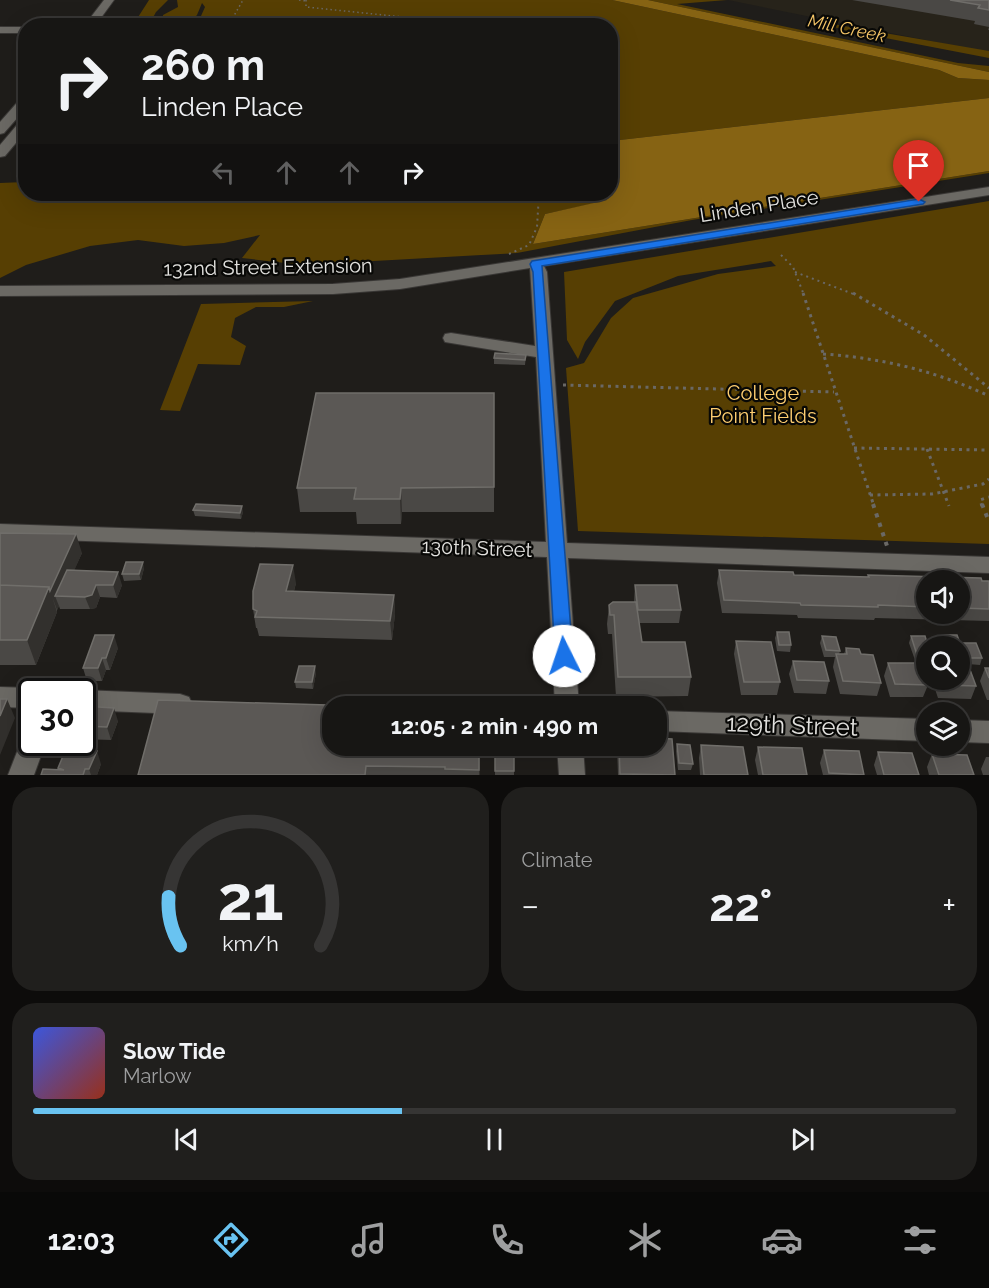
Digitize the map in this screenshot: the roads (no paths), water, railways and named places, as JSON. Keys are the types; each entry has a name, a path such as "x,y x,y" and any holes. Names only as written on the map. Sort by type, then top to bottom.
{"street":[{"path":"95,18 110,0"},
{"path":"108,18 122,0"},
{"path":"0,30 18,30"},
{"path":"0,130 18,109"},
{"path":"0,153 18,132"},
{"name":"Linden Place","path":"536,264 989,191"},
{"path":"536,264 539,272 566,696"},
{"name":"132nd Street Extension","path":"0,291 333,289 400,284 536,264"},
{"path":"451,338 490,342 524,351 544,352"},
{"name":"130th Street","path":"0,531 989,565"},
{"path":"0,697 18,698"},
{"path":"96,701 202,705"},
{"name":"129th Street","path":"667,721 916,730"},
{"path":"970,731 989,732"},
{"path":"21,775 28,756"},
{"path":"571,756 572,775"}],"water label":[{"name":"Mill Creek","path":"847,28"}],"park label":[{"name":"College Point Fields","path":"763,404"}]}
